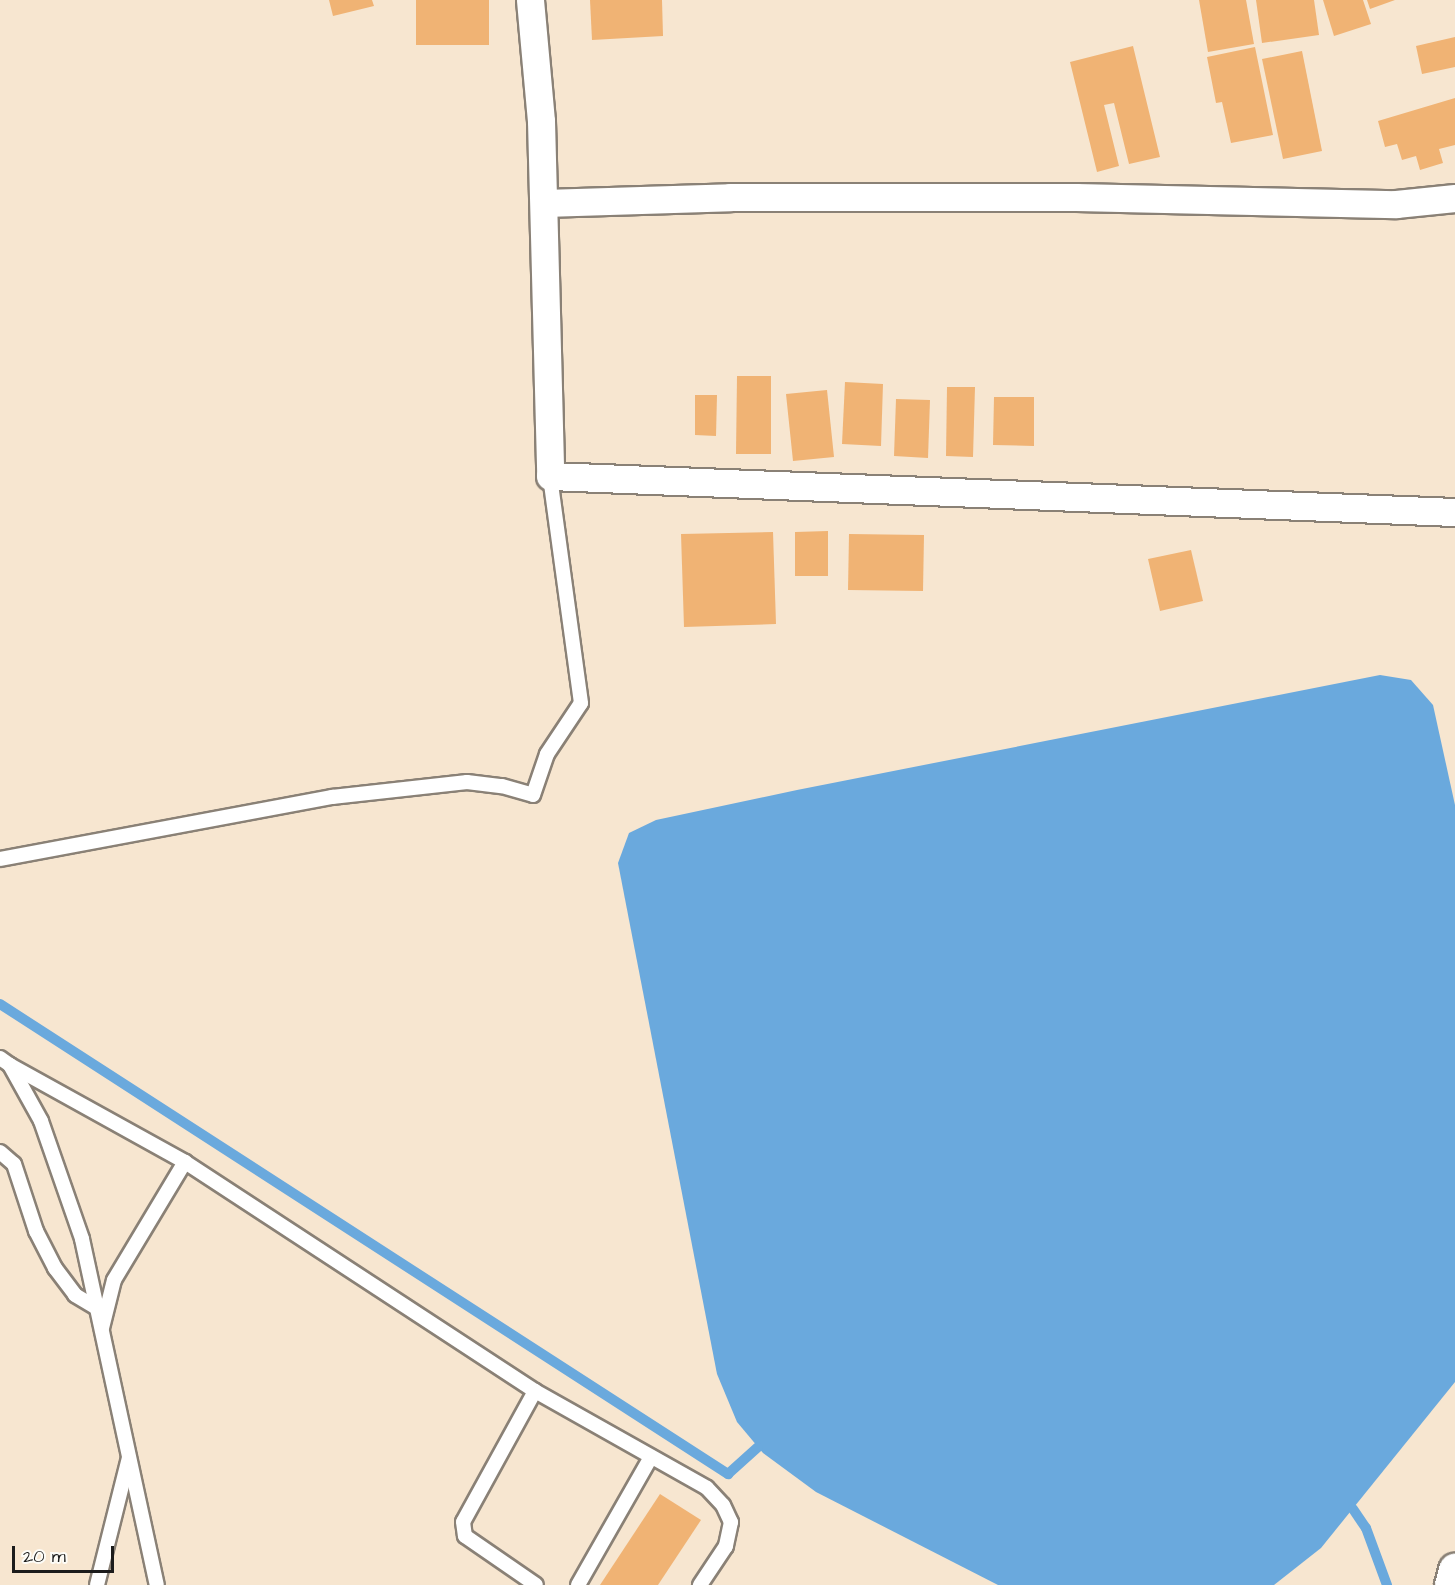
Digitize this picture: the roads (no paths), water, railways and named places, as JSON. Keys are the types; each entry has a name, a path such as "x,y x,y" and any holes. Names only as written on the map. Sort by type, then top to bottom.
{"street":[{"path":"530,0 544,203 550,476 1455,512"},
{"path":"544,203 730,197 1076,197 1396,204 1455,198"},
{"path":"1451,1585 1455,1570"}],"lane":[{"path":"0,859 332,796 467,782 502,786 533,795 548,754 581,703 550,476"},
{"path":"5,1062 185,1162 535,1391 650,1459 707,1488 723,1504 730,1522 726,1546 700,1585"},
{"path":"5,1062 42,1121 82,1239 95,1307 131,1454 157,1585"},
{"path":"0,1152 14,1164 36,1231 55,1269 75,1295 95,1307"},
{"path":"101,1332 114,1280 185,1162"},
{"path":"535,1391 463,1522 465,1536 536,1585"},
{"path":"97,1585 131,1454"},
{"path":"579,1585 650,1459"}],"water":[{"path":"1380,675 1411,680 1433,705 1455,805 1455,1382 1321,1548 1274,1585 998,1585 816,1492 763,1453 737,1422 717,1374 618,863 629,833 656,820 797,790"}],"waterway":[{"path":"0,1004 728,1474 758,1447"},
{"path":"1353,1509 1366,1528 1387,1585"}]}
